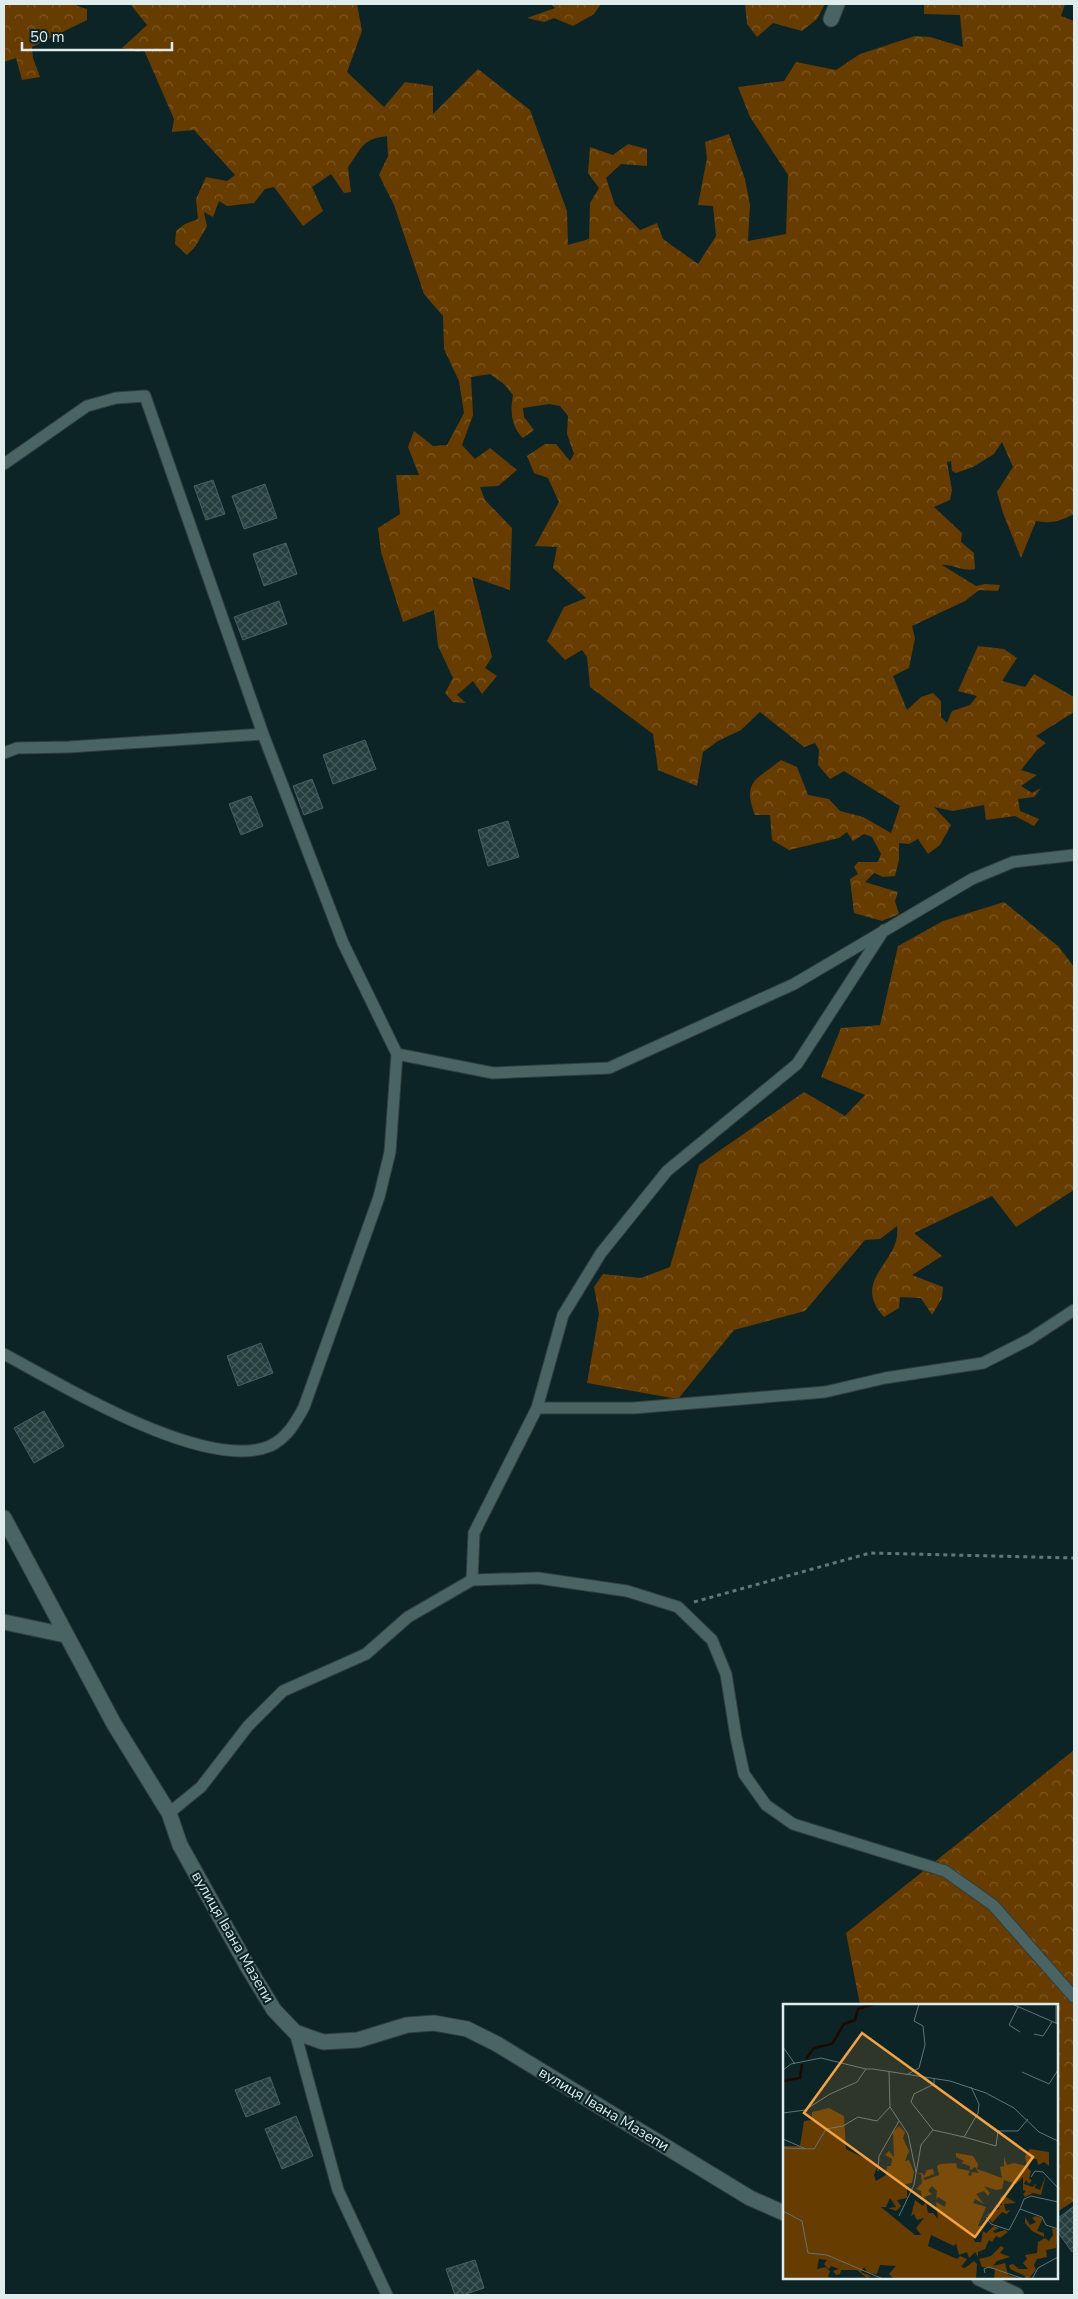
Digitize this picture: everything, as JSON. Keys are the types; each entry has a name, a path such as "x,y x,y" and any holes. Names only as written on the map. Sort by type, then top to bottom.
{"street":[{"path":"831,19 837,4"},
{"name":"вулиця Івана Мазепи","path":"4,1518 114,1724 169,1812 180,1845 249,1970 274,2010 295,2032 323,2042 358,2040 407,2025 434,2023 467,2030 497,2044 750,2198 783,2213"},
{"path":"4,1622 65,1635"},
{"path":"981,2279 1016,2295"}],"lane":[{"path":"4,464 87,406 116,398 145,396 263,734 343,943 397,1054 390,1152 379,1197 304,1407 297,1422 279,1441 269,1446 251,1450 207,1448 127,1419 4,1354"},
{"path":"4,753 17,748 263,734"},
{"path":"397,1054 493,1073 610,1068 794,984 972,879 1012,862 1074,855"},
{"path":"472,1580 474,1533 537,1408 563,1315 601,1253 667,1171 796,1064 884,930"},
{"path":"537,1408 634,1408 825,1392 885,1378 983,1363 1030,1339 1074,1310"},
{"path":"169,1812 201,1787 248,1726 283,1691 366,1654 408,1617 472,1580 548,1580 627,1591 678,1607 712,1640 726,1674 744,1774 766,1805 793,1824 944,1871 993,1905 1074,1997"},
{"path":"295,2032 338,2190 387,2295"}],"path":[{"path":"678,1607 870,1553 1074,1558"}],"green space":[{"path":"4,4 77,4 77,6 87,9 87,20 32,47 33,58 40,77 22,80 16,58 4,62"},
{"path":"130,4 357,4 362,31 347,72 384,107 405,82 433,86 433,114 478,69 530,110 567,211 568,245 589,239 590,203 599,188 588,173 590,147 613,155 628,144 647,149 647,166 621,164 606,178 615,205 640,230 657,223 663,239 698,264 716,236 713,206 698,205 707,158 705,142 729,134 745,179 750,205 748,241 786,234 788,175 750,117 738,87 784,81 796,62 836,70 860,54 915,36 930,37 963,47 960,15 924,14 924,4 1065,4 1061,16 1074,21 1074,514 1056,521 1036,521 1021,558 1003,513 997,492 1013,467 1002,442 994,454 973,467 956,473 952,471 951,461 947,462 952,490 950,500 934,507 962,533 961,542 974,553 975,569 966,570 942,565 976,586 985,584 1000,585 998,591 979,590 965,601 912,626 915,638 909,668 893,676 907,710 921,697 933,693 941,701 941,717 947,723 952,711 970,705 977,696 958,691 978,646 1004,649 1017,658 1002,681 1025,687 1034,674 1074,697 1074,712 1036,736 1046,743 1037,750 1021,770 1037,775 1021,786 1032,793 1041,788 1034,797 1018,799 1020,811 1039,819 1034,826 1015,816 986,820 984,805 953,811 934,807 951,825 940,845 928,854 918,839 909,844 899,843 899,860 895,876 883,877 874,873 865,882 898,892 895,901 899,914 882,921 854,913 850,879 858,874 854,867 858,862 878,862 881,854 872,837 864,834 853,841 847,832 839,838 789,850 772,840 770,815 755,815 751,804 751,788 758,777 781,760 797,767 808,795 829,799 840,811 863,817 891,833 900,806 844,771 830,779 818,765 819,750 815,743 804,747 760,712 741,730 718,741 703,752 697,786 658,770 653,734 590,687 587,657 582,650 565,660 547,641 564,607 586,598 553,568 557,547 535,546 559,502 548,478 534,473 527,456 545,444 556,444 570,461 574,454 567,434 568,416 560,406 549,404 523,408 524,417 534,430 523,438 516,429 512,418 513,395 505,385 490,374 471,377 473,415 462,445 475,459 490,448 517,470 498,486 480,487 485,500 512,528 510,590 472,577 492,657 485,668 497,676 482,694 473,681 457,695 466,703 453,702 445,693 453,678 438,646 434,610 403,622 381,552 378,528 400,514 396,475 419,475 408,447 414,431 433,446 447,445 464,413 459,381 444,349 443,316 424,294 394,205 379,175 388,156 387,136 378,137 367,142 348,167 351,192 344,193 331,174 312,187 323,211 303,226 274,187 265,189 254,203 227,206 219,201 213,217 204,212 207,226 195,247 187,255 175,244 176,231 185,224 198,219 196,199 206,177 227,181 235,175 194,130 172,132 174,119 144,50 138,52 122,48 147,25"},
{"path":"551,4 601,4 594,14 573,26 554,18 544,22 527,18 555,8"},
{"path":"745,4 825,4 817,19 802,31 773,23 757,37 747,24"},
{"path":"1004,902 1059,947 1074,967 1074,1190 1016,1227 992,1196 914,1233 942,1256 912,1275 943,1287 942,1298 932,1315 921,1298 900,1297 899,1308 884,1317 875,1304 872,1292 874,1281 893,1250 897,1238 897,1226 880,1239 865,1240 805,1311 734,1330 678,1399 587,1383 599,1314 594,1287 603,1274 641,1278 670,1267 699,1165 804,1092 845,1116 865,1095 821,1077 841,1028 880,1025 898,946 943,921"},
{"path":"1074,1750 1074,2201 1058,2211 1058,2004 860,2004 846,1933"}],"building":[{"path":"213,480 225,514 206,520 194,486"},
{"path":"265,484 277,518 244,529 232,496"},
{"path":"286,543 297,574 264,586 253,554"},
{"path":"279,601 287,624 243,640 234,617"},
{"path":"365,740 376,769 333,784 323,755"},
{"path":"312,779 323,808 304,815 293,786"},
{"path":"251,796 263,826 241,835 229,804"},
{"path":"508,821 519,857 488,866 478,830"},
{"path":"261,1343 273,1373 238,1386 227,1356"},
{"path":"44,1411 64,1446 34,1463 14,1428"},
{"path":"270,2077 280,2104 246,2117 235,2090"},
{"path":"296,2116 313,2156 282,2169 265,2129"},
{"path":"1074,2206 1074,2251 1072,2252 1058,2232 1058,2218"},
{"path":"475,2260 484,2288 463,2295 455,2295 446,2269"}]}
